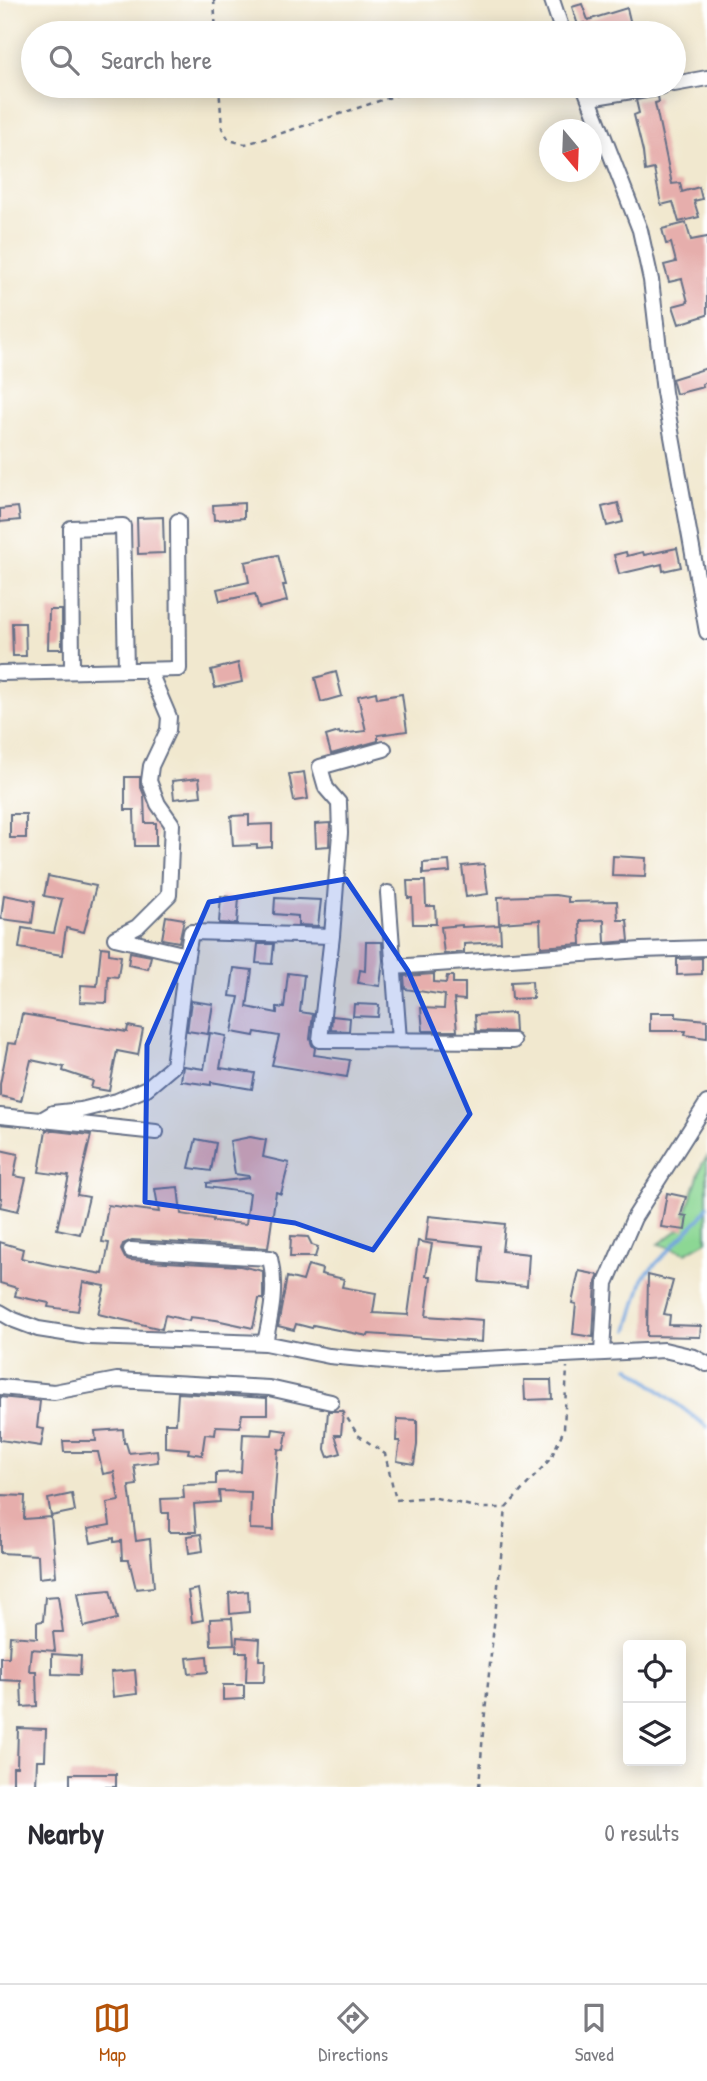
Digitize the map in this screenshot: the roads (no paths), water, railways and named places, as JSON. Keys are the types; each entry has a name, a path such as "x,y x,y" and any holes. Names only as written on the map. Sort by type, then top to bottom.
{"street":[{"path":"552,0 559,21"},
{"path":"686,82 707,78"},
{"path":"589,98 640,230 652,280 664,392 707,632"},
{"path":"0,673 179,669 178,521"},
{"path":"72,671 71,528 124,526 126,670"},
{"path":"149,670 169,717 168,730 151,766 149,781 158,804 172,824 169,895 137,927 115,938 187,955"},
{"path":"384,749 320,767 326,788 339,803 340,834 320,1040 513,1041"},
{"path":"388,893 399,1040"},
{"path":"41,1119 53,1113 81,1111 117,1101 147,1088 173,1066 191,932 332,936"},
{"path":"393,967 654,949 707,948"},
{"path":"602,1352 606,1283 634,1219 707,1104"},
{"path":"0,1116 156,1132"},
{"path":"131,1250 270,1258 274,1275 273,1301 265,1343"},
{"path":"0,1312 38,1329 89,1337 265,1343 329,1356 405,1363 664,1350 694,1357 707,1364"},
{"path":"0,1387 54,1392 117,1380 269,1388 331,1402"}],"waterway":[{"path":"628,1330 644,1276 701,1217 707,1207"},
{"path":"629,1367 707,1427"}]}
